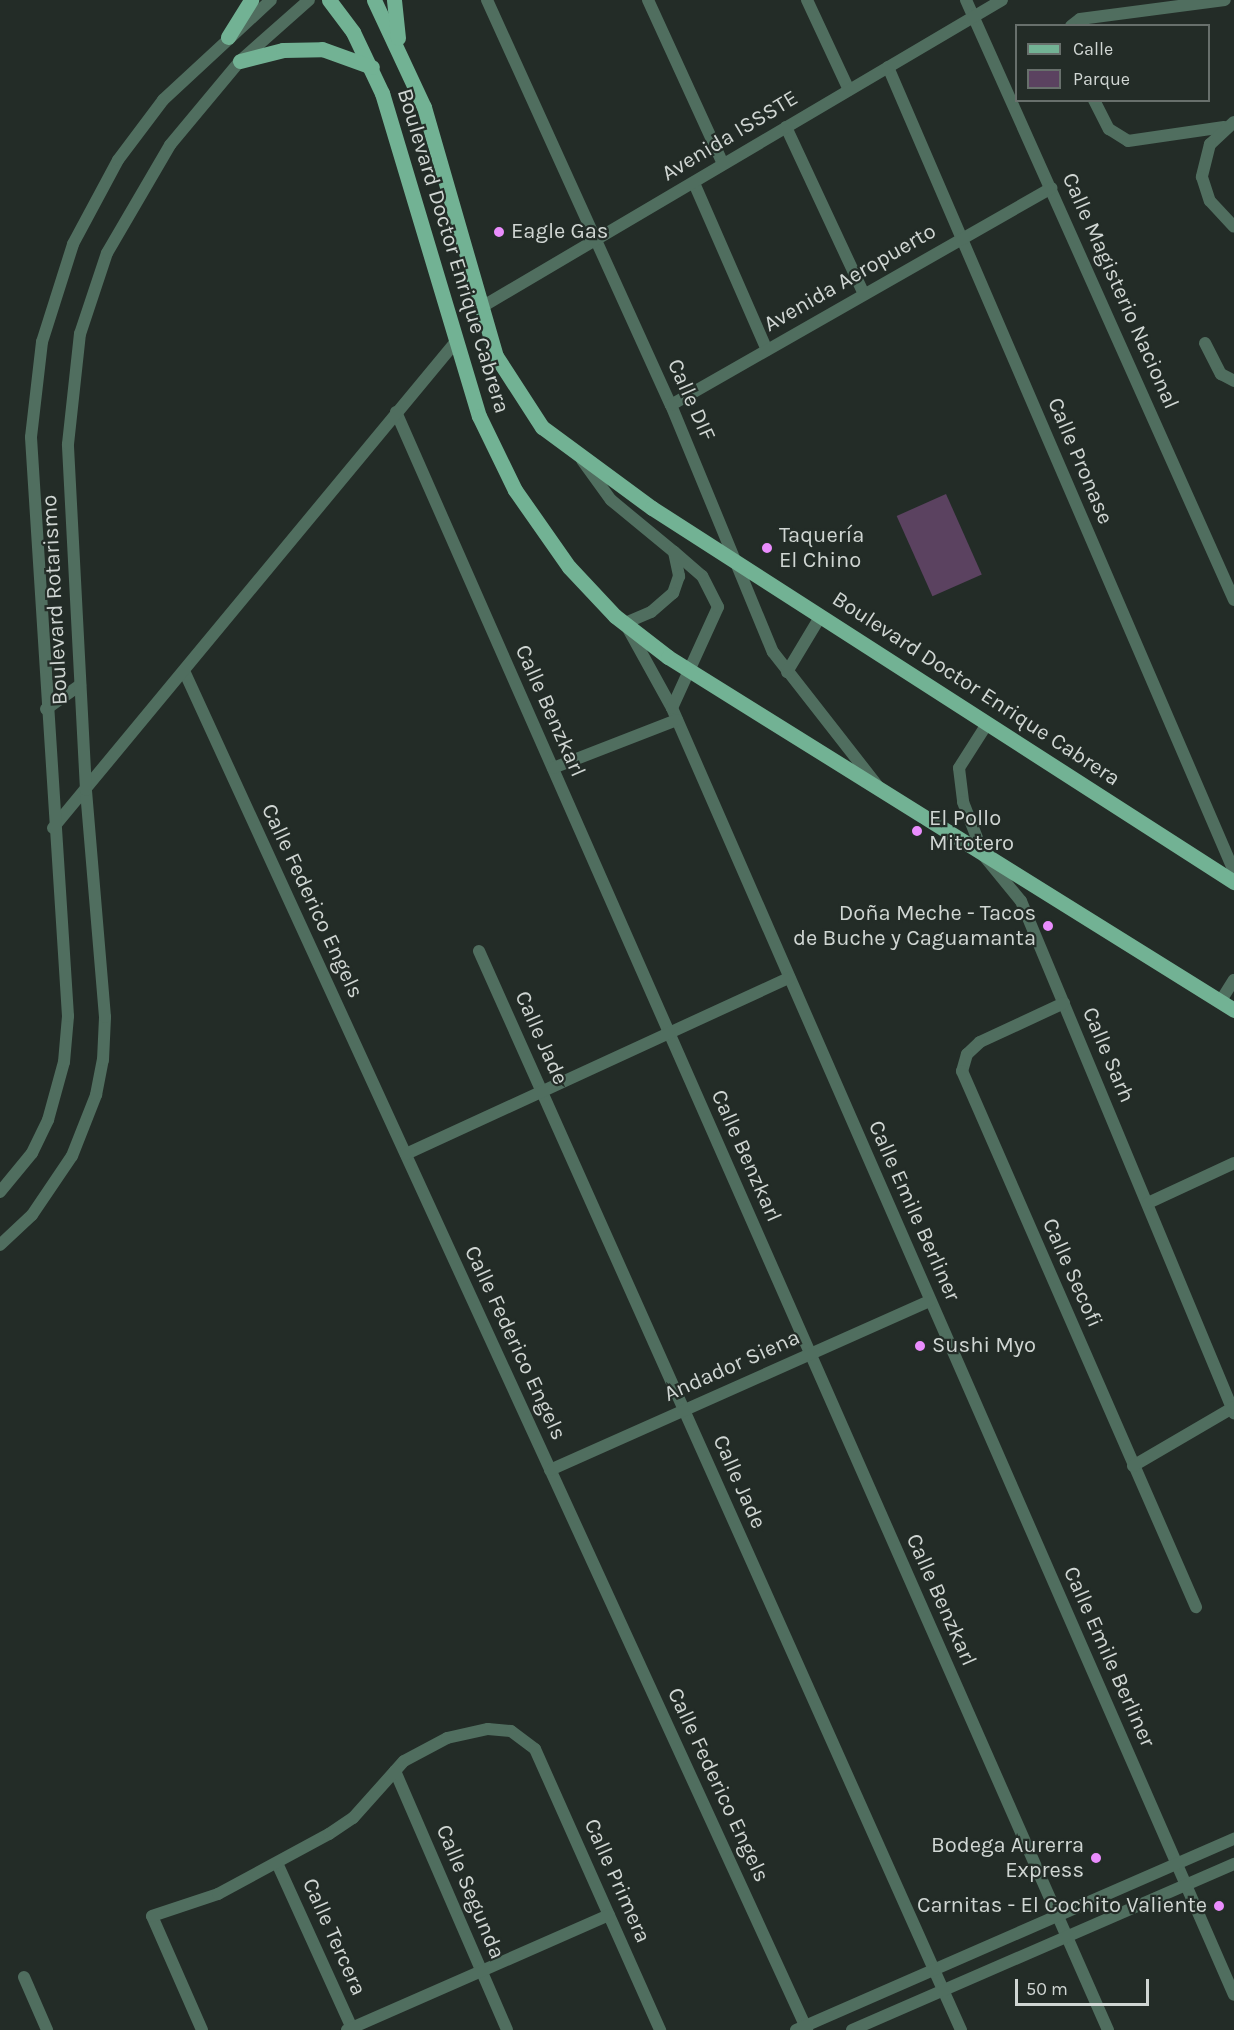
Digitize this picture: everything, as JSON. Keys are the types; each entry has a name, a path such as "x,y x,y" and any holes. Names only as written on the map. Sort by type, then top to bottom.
{"main road":[{"path":"228,37 251,0"},
{"name":"Boulevard Doctor Enrique Cabrera","path":"328,0 372,67 398,142 454,344 479,416 515,490 569,567 625,623 689,670 888,797 1234,1010"},
{"name":"Boulevard Doctor Enrique Cabrera","path":"374,0 399,46 424,107 480,308 496,356 524,404 582,459 738,564 1234,882"},
{"path":"394,0 399,46"},
{"path":"240,61 283,50 322,49 372,67"}],"street":[{"name":"Boulevard Rotarismo","path":"0,1192 32,1153 64,1062 68,1016 53,828 31,437 53,297 73,244 118,160 163,100 228,37 271,0"},
{"name":"Boulevard Rotarismo","path":"0,1245 32,1215 72,1156 96,1095 103,1060 105,1017 86,790 68,444 80,334 128,210 170,145 240,61 309,0"},
{"name":"Calle DIF","path":"487,0 671,405 773,652 888,797"},
{"path":"648,0 723,164"},
{"path":"807,0 849,90"},
{"name":"Calle Magisterio Nacional","path":"966,0 1234,600"},
{"name":"Avenida ISSSTE","path":"480,308 1002,0"},
{"path":"1074,24 1080,19 1178,3 1224,0"},
{"name":"Calle Pronase","path":"888,67 1234,871"},
{"path":"1095,102 1120,137 1128,141 1229,125"},
{"path":"1229,125 1206,153 1202,177 1210,201 1234,226"},
{"path":"786,127 864,294"},
{"path":"694,183 767,350"},
{"name":"Avenida Aeropuerto","path":"671,405 1051,188"},
{"path":"1205,343 1221,374 1234,381"},
{"path":"53,828 185,673 396,412 454,344"},
{"name":"Calle Benzkarl","path":"396,412 1067,1937"},
{"path":"582,459 611,500 674,552 707,583 718,607 672,708"},
{"path":"625,623 651,612 673,593 679,576 674,552"},
{"path":"787,672 820,616"},
{"name":"Calle Emile Berliner","path":"625,623 672,708 1234,1995"},
{"name":"Calle Federico Engels","path":"185,673 803,2029"},
{"path":"46,710 81,685"},
{"path":"553,768 676,720"},
{"name":"Calle Sarh","path":"987,724 959,768 958,783 984,856 1021,901 1233,1409"},
{"name":"Calle Jade","path":"479,951 961,2030"},
{"path":"406,1154 541,1089 789,978"},
{"path":"1220,1002 1234,980"},
{"name":"Calle Secofi","path":"1064,1003 980,1042 967,1054 962,1071 1196,1607"},
{"path":"1148,1203 1234,1163"},
{"name":"Andador Siena","path":"550,1470 930,1301"},
{"path":"1133,1466 1233,1409"},
{"name":"Calle Primera","path":"395,1771 447,1738 488,1729 511,1731 535,1749 660,2030"},
{"path":"202,2030 152,1916 218,1894 277,1863 353,1818 395,1771"},
{"name":"Calle Segunda","path":"395,1771 507,2030"},
{"path":"803,2029 1234,1839"},
{"name":"Calle Tercera","path":"277,1863 349,2029"},
{"path":"852,2030 1234,1864"},
{"path":"349,2029 609,1915"},
{"path":"1067,1937 1108,2030"},
{"path":"24,1977 47,2030"}],"green space":[{"path":"946,494 982,574 932,596 897,516"}],"place":[{"name":"Eagle Gas","path":"499,232"},
{"name":"Taquería El Chino","path":"767,548"},
{"name":"El Pollo Mitotero","path":"917,831"},
{"name":"Doña Meche - Tacos de Buche y Caguamanta","path":"1048,926"},
{"name":"Sushi Myo","path":"920,1346"},
{"name":"Bodega Aurerra Express","path":"1096,1858"},
{"name":"Carnitas - El Cochito Valiente","path":"1219,1906"}]}
